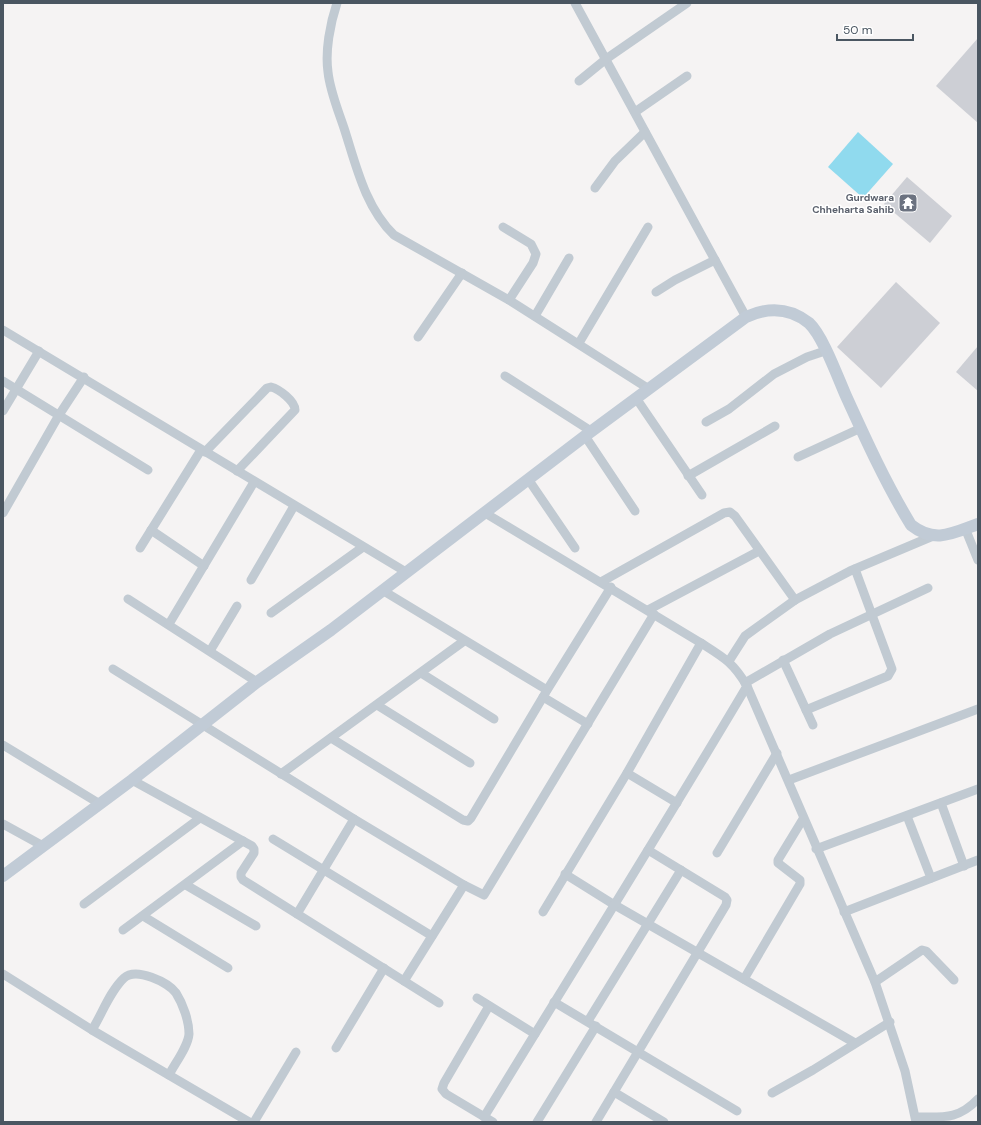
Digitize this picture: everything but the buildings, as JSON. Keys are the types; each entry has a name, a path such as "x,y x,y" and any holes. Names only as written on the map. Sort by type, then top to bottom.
{"street":[{"path":"337,3 329,35 328,73 360,176 378,217 394,235 509,300 579,343 649,389"},
{"path":"575,3 746,317"},
{"path":"579,81 606,59 687,3"},
{"path":"635,112 687,76"},
{"path":"596,188 615,161 645,132"},
{"path":"503,227 531,244 536,254 533,263 509,300"},
{"path":"579,343 648,227"},
{"path":"535,316 569,258"},
{"path":"656,292 675,280 715,260"},
{"path":"418,337 462,273"},
{"path":"3,876 132,780 257,682 331,630 528,479 746,317 770,310 788,311 795,314 810,325 825,351 861,428 911,525 920,532 933,536"},
{"path":"3,330 84,377 254,482 406,572"},
{"path":"3,411 39,351"},
{"path":"706,422 729,409 779,372 807,357 825,351"},
{"path":"505,376 588,434 635,510"},
{"path":"3,513 59,415 84,377"},
{"path":"3,381 148,470"},
{"path":"140,548 203,451 268,388 276,388 292,403 295,410 237,471"},
{"path":"636,398 702,495"},
{"path":"688,476 775,426"},
{"path":"798,457 861,428"},
{"path":"528,479 575,548"},
{"path":"169,624 254,482"},
{"path":"251,580 294,506"},
{"path":"601,582 724,513 730,512 735,516 795,600"},
{"path":"485,513 611,587 729,661 746,684 789,780 803,819 875,982 890,1022 905,1071 916,1120 955,1116 964,1112 978,1099"},
{"path":"729,661 745,636 795,600 855,569 933,536 950,534 978,524"},
{"path":"965,528 978,560"},
{"path":"152,530 204,566"},
{"path":"271,613 363,547"},
{"path":"113,670 202,726 464,885 480,894 487,893 588,724 651,612 759,551"},
{"path":"806,710 888,676 891,672 892,669 855,569"},
{"path":"331,738 463,820 468,821 611,587"},
{"path":"484,1117 613,904 677,803 746,684 783,660 871,614 928,588"},
{"path":"382,590 464,641 588,724"},
{"path":"128,600 169,624 257,682"},
{"path":"210,651 237,606"},
{"path":"281,774 464,641"},
{"path":"543,912 627,773 701,643"},
{"path":"783,660 813,725"},
{"path":"421,673 494,719"},
{"path":"377,705 470,763"},
{"path":"789,780 978,709"},
{"path":"3,745 100,804"},
{"path":"717,853 777,753"},
{"path":"627,773 677,803"},
{"path":"132,780 243,841 254,849 241,877 439,1003"},
{"path":"816,849 978,789"},
{"path":"941,803 964,866"},
{"path":"907,816 931,878"},
{"path":"84,904 200,818"},
{"path":"297,914 354,819"},
{"path":"744,979 800,884 798,877 780,866 778,860 803,819"},
{"path":"3,824 42,846"},
{"path":"273,839 325,869 432,936"},
{"path":"123,930 186,885 243,841"},
{"path":"596,1122 727,900 725,897 648,850"},
{"path":"844,912 978,860"},
{"path":"537,1122 648,924 681,870"},
{"path":"565,874 613,904 855,1043"},
{"path":"186,885 256,926"},
{"path":"404,981 464,885"},
{"path":"143,916 228,968"},
{"path":"875,982 922,950 926,951 954,980"},
{"path":"336,1048 384,968"},
{"path":"3,974 92,1030 249,1122"},
{"path":"92,1030 115,990 125,977 137,974 148,976 164,983 175,992 180,1001 189,1036 169,1075"},
{"path":"477,998 535,1034"},
{"path":"554,1002 736,1111"},
{"path":"490,1006 444,1083 442,1089 446,1094 493,1122"},
{"path":"772,1093 814,1070 890,1022"},
{"path":"254,1122 296,1052"},
{"path":"614,1092 664,1122"}],"water":[{"path":"858,132 893,164 863,198 828,167"}],"place":[{"name":"Gurdwara Chheharta Sahib","path":"908,203"}]}
